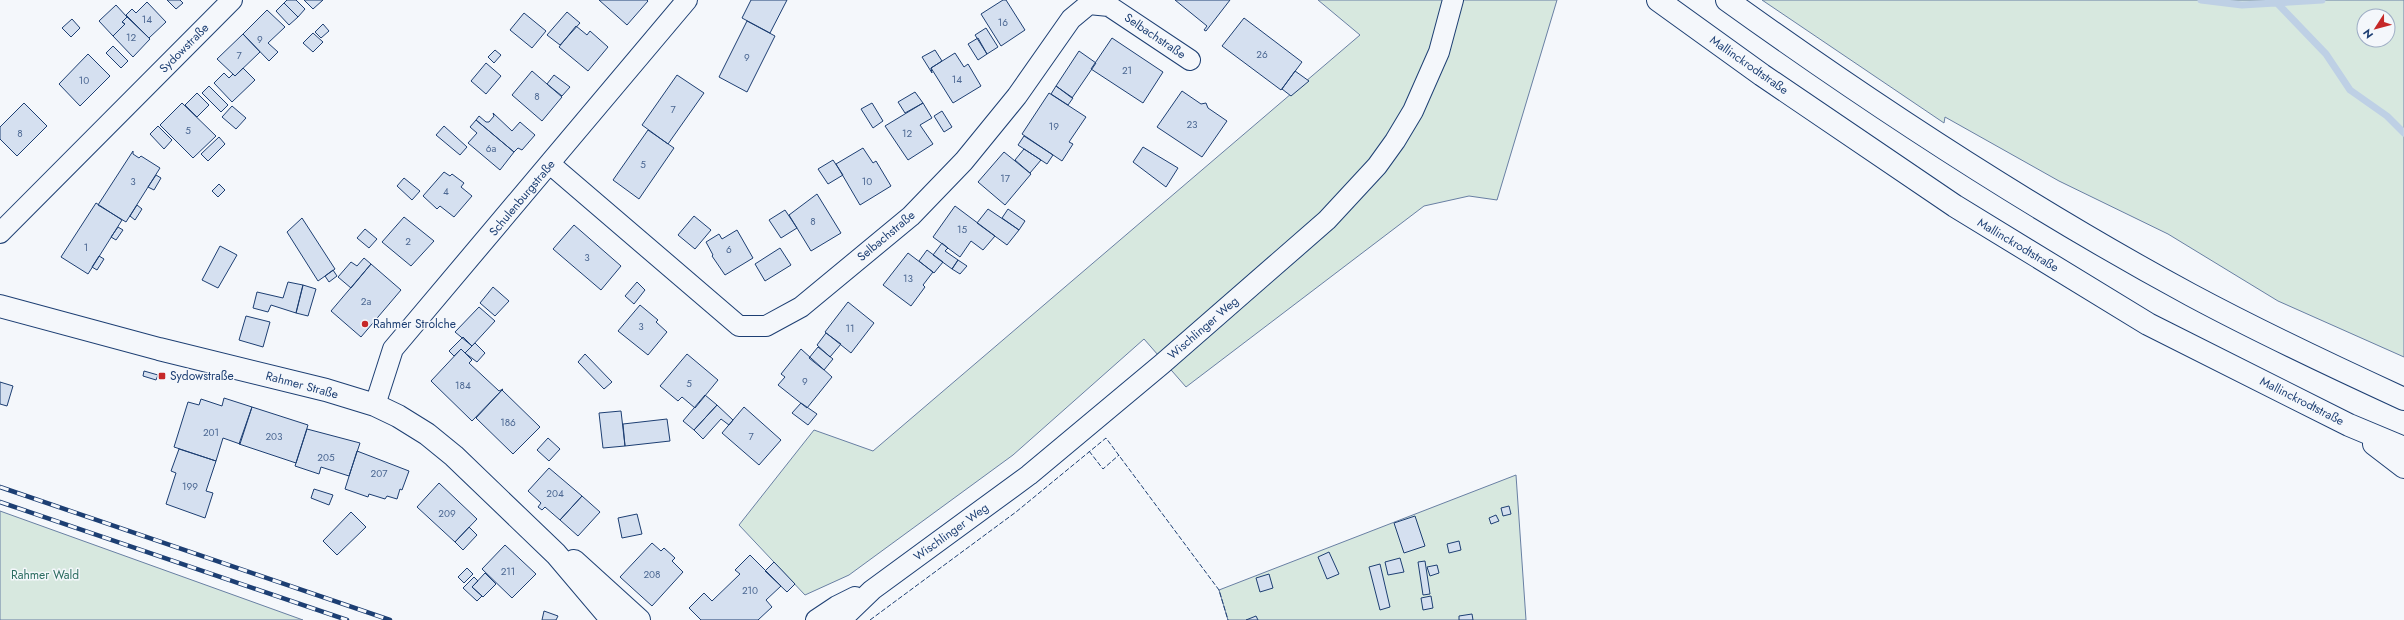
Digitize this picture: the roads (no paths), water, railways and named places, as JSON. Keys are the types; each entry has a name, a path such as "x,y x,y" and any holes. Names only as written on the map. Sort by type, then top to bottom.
{"main road":[{"name":"Mallinckrodtstraße","path":"1658,0 1762,75 1955,206 2148,324 2349,425 2404,448"},
{"path":"1727,0 1908,125 2040,208 2191,295 2404,399"},
{"name":"Rahmer Straße","path":"0,306 159,349 326,390 375,405 398,416 436,441 556,554 612,620"},
{"path":"2357,377 2404,394"},
{"path":"2349,425 2404,467"},
{"name":"Rahmer Straße","path":"556,554 575,561 639,620"}],"street":[{"name":"Sydowstraße","path":"0,233 232,0"},
{"name":"Schulenburgstraße","path":"375,405 394,350 687,0"},
{"name":"Wischlinger Weg","path":"841,620 872,590 1029,475 1162,364 1327,220 1376,166 1395,141 1413,111 1439,52 1453,0"},
{"name":"Selbachstraße","path":"550,164 739,326 766,326 801,307 911,216 964,161 1017,96 1071,18 1089,4 1109,6 1190,60"},
{"name":"Wischlinger Weg","path":"816,620 837,606 872,590"}],"waterway":[{"path":"2201,0 2242,5 2322,0"},
{"path":"2278,4 2326,54 2350,90 2387,116 2404,133"}],"railway":[{"path":"0,487 390,620"},
{"path":"0,502 347,620"}],"place":[{"name":"Rahmer Strolche","path":"365,324"},
{"name":"Sydowstraße","path":"162,376"}],"park label":[{"name":"Rahmer Wald","path":"45,575"}]}
